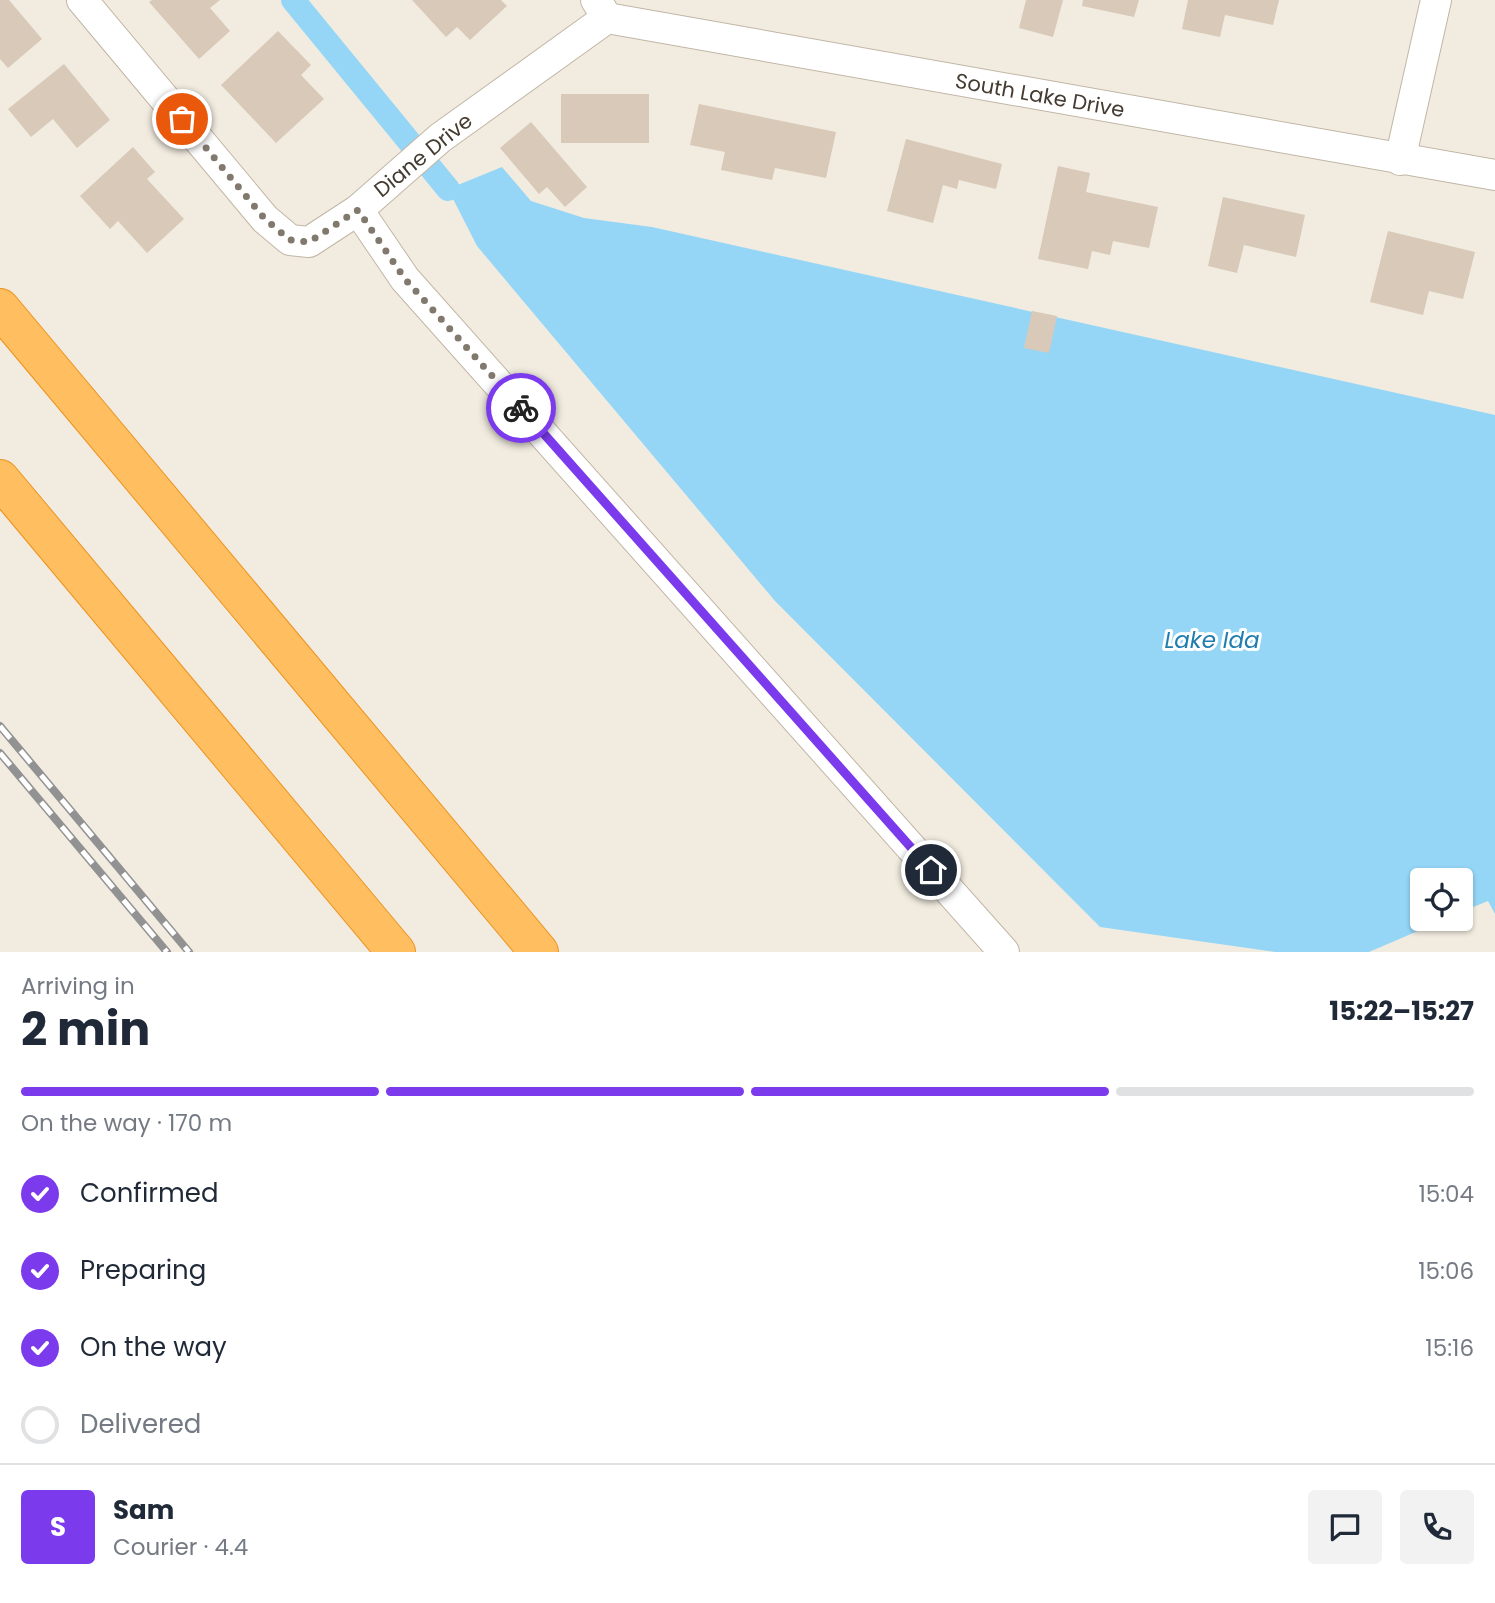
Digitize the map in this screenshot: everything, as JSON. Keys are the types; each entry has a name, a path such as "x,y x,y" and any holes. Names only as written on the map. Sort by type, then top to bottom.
{"highway":[{"path":"0,309 539,952"},
{"path":"0,479 396,952"}],"street":[{"name":"Diane Drive","path":"82,0 265,219 290,240 309,242 358,210 402,169 601,9"},
{"path":"1400,160 1436,0"},
{"name":"South Lake Drive","path":"601,9 1400,160 1495,175"},
{"path":"358,210 405,279 1004,952"}],"water":[{"name":"Lake Ida","path":"502,167 531,201 584,218 652,227 1495,415 1495,914 1488,901 1473,907 1473,868 1410,868 1410,931 1418,931 1369,952 1276,952 1100,927 775,601 477,246 448,189"}],"building":[{"path":"0,0 9,0 42,39 8,68 0,59"},
{"path":"220,0 210,8 230,31 199,59 149,2"},
{"path":"412,0 501,0 507,6 470,40 457,27 446,37"},
{"path":"1026,0 1063,0 1053,37 1019,28"},
{"path":"1083,0 1139,0 1134,17 1082,6"},
{"path":"1188,0 1279,0 1273,25 1225,15 1220,37 1182,29"},
{"path":"278,31 311,65 301,75 324,99 276,143 221,85"},
{"path":"64,64 110,120 77,148 53,119 31,137 8,109"},
{"path":"561,94 649,94 649,143 561,143"},
{"path":"699,104 836,132 826,178 775,168 772,180 721,170 725,152 690,145"},
{"path":"531,122 587,187 565,207 547,187 539,194 500,148"},
{"path":"906,139 1002,164 996,189 959,180 957,189 943,185 933,223 887,211"},
{"path":"133,147 155,172 147,179 184,219 147,253 118,221 110,229 80,196"},
{"path":"1058,166 1090,173 1086,192 1158,207 1149,248 1113,241 1110,255 1092,251 1088,269 1038,259"},
{"path":"1223,197 1305,215 1296,257 1244,245 1237,273 1208,266"},
{"path":"1388,231 1475,252 1463,299 1429,291 1423,315 1370,302"},
{"path":"1032,311 1057,316 1049,353 1024,348"}],"waterway":[{"path":"293,0 448,189"}],"railway":[{"path":"0,726 189,952"},
{"path":"0,753 167,952"}],"way so far":[{"path":"182,119 265,219 290,240 309,242 358,210 405,279 521,408"}],"route":[{"path":"521,408 931,870"}]}
